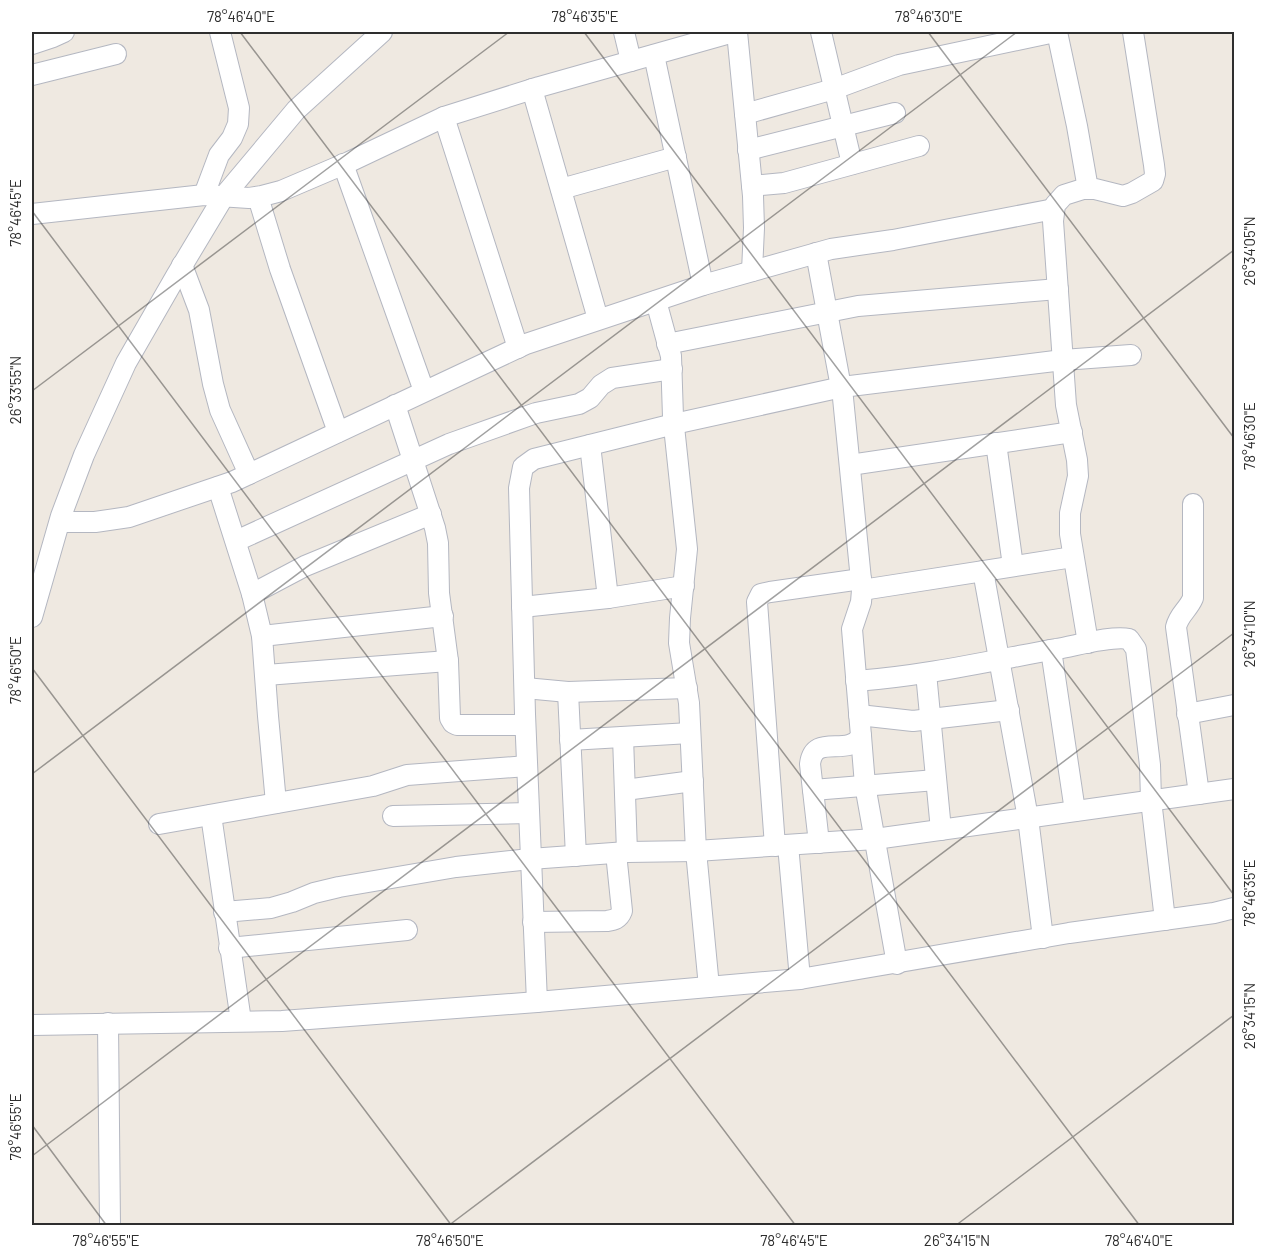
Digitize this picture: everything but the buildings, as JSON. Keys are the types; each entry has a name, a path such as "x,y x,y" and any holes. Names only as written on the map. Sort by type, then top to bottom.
{"street":[{"path":"32,44 64,32"},
{"path":"204,195 219,155 232,138 238,124 239,108 220,32"},
{"path":"32,617 60,522 84,455 126,363 182,265 224,196 296,110 382,32"},
{"path":"624,32 632,61"},
{"path":"32,214 204,195 258,197 281,191 444,117 532,89 736,32 752,186 754,228 752,271"},
{"path":"821,32 852,164"},
{"path":"745,114 834,89 899,65 1056,32 1077,126 1088,189"},
{"path":"1088,643 1073,557 1070,523 1078,476 1066,405 1054,209 1064,195 1088,189 1123,196 1153,181 1155,174 1133,32"},
{"path":"32,75 116,54"},
{"path":"654,54 703,285"},
{"path":"532,89 598,319"},
{"path":"748,150 895,113"},
{"path":"444,117 518,348"},
{"path":"752,186 772,185 919,146"},
{"path":"561,189 676,157"},
{"path":"343,164 424,391"},
{"path":"258,197 280,269 338,432"},
{"path":"60,522 89,522 129,517 218,487 518,348 703,285 816,253 1054,209"},
{"path":"816,253 842,387 862,584 861,602 852,629 865,785 897,964"},
{"path":"182,265 199,310 220,410 249,474"},
{"path":"667,344 878,304 1058,289"},
{"path":"656,301 672,369 674,424 687,549 679,643 687,688 696,851 709,987"},
{"path":"537,1002 522,607 520,472 527,462 674,424 842,387 1063,360 1131,355"},
{"path":"236,542 449,444 536,413 579,404 590,398 605,381 612,378 672,369"},
{"path":"395,405 431,514 438,543 438,577 448,661 449,710 453,723 466,726 525,725"},
{"path":"850,465 1072,432"},
{"path":"996,443 1013,566"},
{"path":"590,446 608,598"},
{"path":"218,487 252,594 262,636 276,803"},
{"path":"1193,504 1193,598 1188,608 1178,618 1176,627 1199,794"},
{"path":"252,594 305,566 431,514"},
{"path":"800,980 782,846 757,624 757,602 762,594 983,571 1073,557"},
{"path":"983,571 1028,818 1043,938"},
{"path":"522,607 608,598 684,586"},
{"path":"262,636 443,616"},
{"path":"856,681 926,673 1088,643 1129,639 1136,649 1165,920"},
{"path":"1051,650 1075,812"},
{"path":"266,675 448,661"},
{"path":"926,673 941,830"},
{"path":"525,688 568,692 687,688"},
{"path":"568,692 576,856"},
{"path":"1187,714 1234,705"},
{"path":"859,715 904,721 1009,711"},
{"path":"570,740 690,733"},
{"path":"819,843 810,764 814,752 824,746 851,745 861,736"},
{"path":"533,922 607,921 620,916 622,911 625,790 623,737"},
{"path":"159,824 373,786 407,775 527,766"},
{"path":"813,789 936,780"},
{"path":"625,790 693,781"},
{"path":"224,912 271,908 322,891 435,870 530,859 875,839 1234,789"},
{"path":"393,816 529,813"},
{"path":"212,815 241,1021"},
{"path":"32,1025 340,1017 800,980 1234,908"},
{"path":"229,948 407,930"},
{"path":"108,1023 110,1226"}]}
